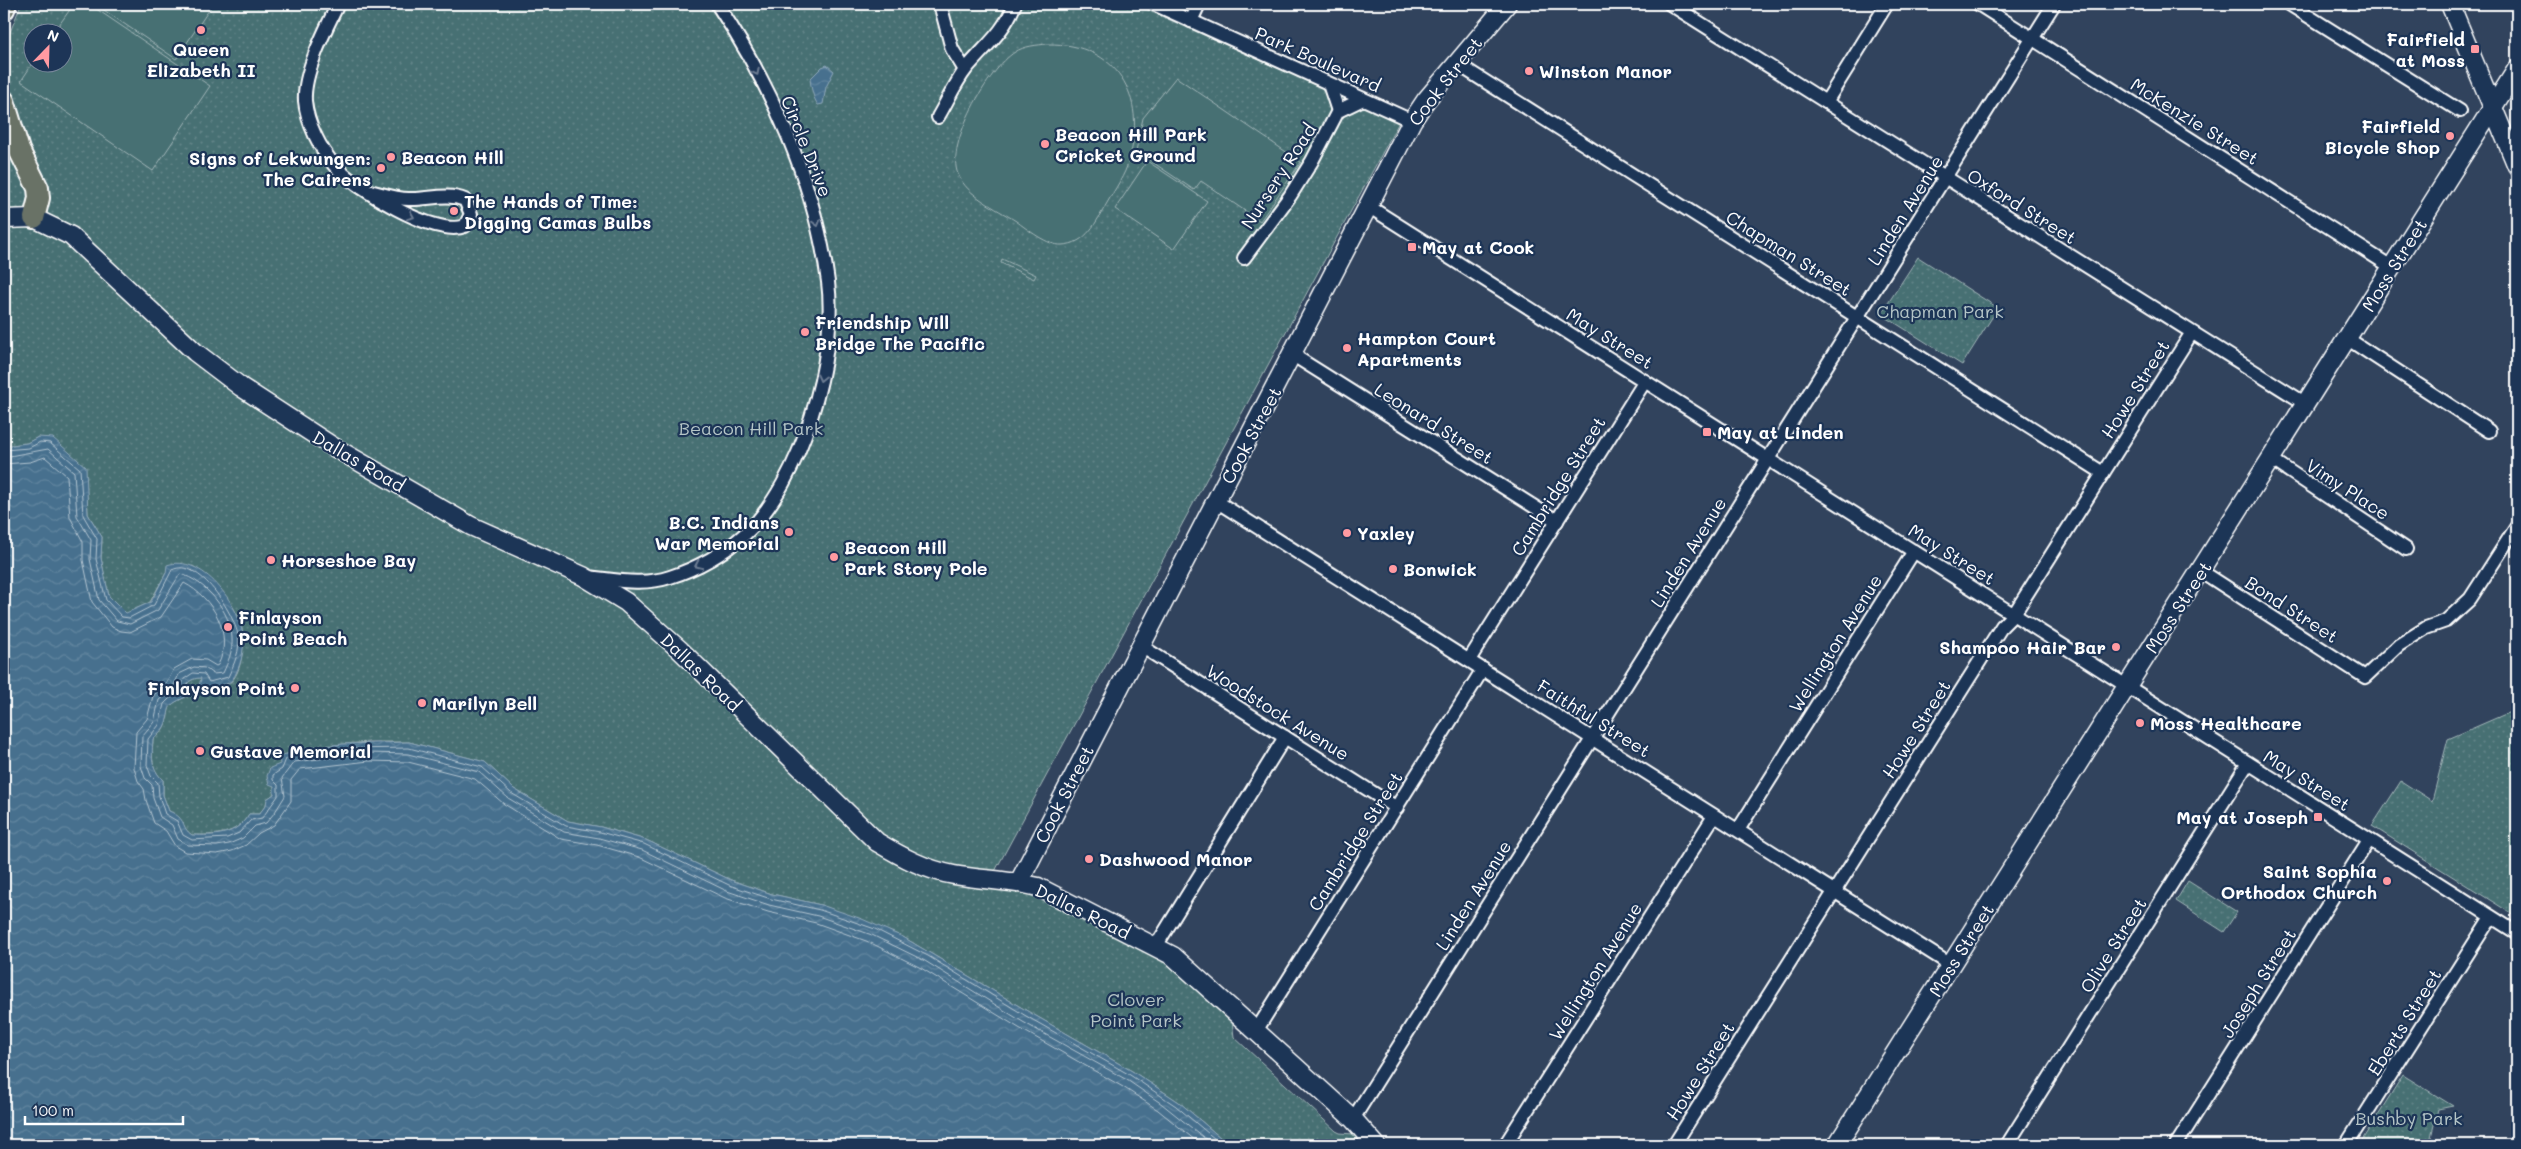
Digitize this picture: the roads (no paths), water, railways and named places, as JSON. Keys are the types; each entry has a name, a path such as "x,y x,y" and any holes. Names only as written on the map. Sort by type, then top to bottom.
{"main road":[{"path":"4,9 6,4"},
{"name":"Cook Street","path":"1019,882 1412,121 1426,100 1456,63 1507,4"},
{"path":"2450,4 2517,166"},
{"name":"Moss Street","path":"1837,1145 2517,69"},
{"path":"4,101 17,144 38,188 39,198 34,218"},
{"name":"Dallas Road","path":"4,219 34,218 71,236 85,247 195,352 241,387 293,422 472,526 583,576 616,596 649,622 878,842 905,859 929,869 955,875 1019,882 1038,887 1156,946 1187,967 1353,1119 1376,1145"}],"street":[{"path":"338,4 319,45 309,76 305,100 316,138 334,165 351,180 370,191 387,205 448,229 464,226 471,214 464,200 457,197 439,196 408,199 370,191"},
{"name":"Circle Drive","path":"583,576 634,582 670,577 717,555 746,533 779,492 799,448 823,369 830,313 822,242 797,159 773,104 718,4"},
{"path":"940,4 952,49 965,70"},
{"path":"938,117 965,70 993,41 1015,4"},
{"name":"Park Boulevard","path":"1154,4 1412,121"},
{"path":"1191,20 1199,4"},
{"name":"Oxford Street","path":"1670,4 2191,334 2306,404"},
{"path":"1826,102 1887,4"},
{"name":"McKenzie Street","path":"1978,4 2393,268"},
{"name":"Linden Avenue","path":"1353,1119 2054,4"},
{"path":"2289,4 2460,111"},
{"name":"Chapman Street","path":"1456,63 2103,473"},
{"path":"1329,84 1338,111 1363,99"},
{"name":"Nursery Road","path":"1244,258 1312,161 1338,111"},
{"name":"May Street","path":"1368,206 2517,933"},
{"name":"Howe Street","path":"1674,1145 2002,626 2014,614 2191,334"},
{"path":"2348,339 2489,431"},
{"name":"Leonard Street","path":"1293,354 1557,521"},
{"name":"Cambridge Street","path":"1469,660 1645,382"},
{"name":"Vimy Place","path":"2271,460 2406,548"},
{"name":"Faithful Street","path":"1216,501 1593,737 1714,816 1951,965"},
{"name":"Bond Street","path":"2201,571 2365,677 2399,645 2426,628 2446,622 2470,599 2517,526"},
{"name":"Wellington Avenue","path":"1738,830 1914,551"},
{"name":"Woodstock Avenue","path":"1141,646 1397,808"},
{"name":"Cambridge Street","path":"1256,1031 1483,669"},
{"path":"1156,946 1285,737"},
{"name":"Olive Street","path":"2007,1145 2248,763"},
{"name":"Wellington Avenue","path":"1505,1145 1714,816"},
{"name":"Joseph Street","path":"2176,1145 2369,840"},
{"name":"Eberts Street","path":"2346,1145 2491,917"}],"water":[{"path":"827,65 834,71 826,87 823,104 818,105 810,79 822,67"},
{"path":"38,437 53,438 86,467 88,514 102,537 101,558 109,596 126,613 151,602 166,573 167,565 180,563 206,574 217,584 235,610 243,636 243,653 232,680 205,693 198,690 201,678 190,681 185,689 186,697 171,706 164,727 153,739 154,766 163,780 163,795 169,811 179,817 192,835 217,835 231,831 238,827 249,814 259,814 266,805 267,799 274,794 274,786 269,784 267,776 270,768 280,764 279,756 312,747 409,742 485,762 514,789 568,821 601,827 646,840 731,880 772,894 821,905 862,919 903,937 1132,1071 1179,1102 1229,1145 4,1145 4,446 27,443"}],"place":[{"name":"Queen Elizabeth II","path":"201,30"},
{"name":"Fairfield at Moss","path":"2475,49"},
{"name":"Winston Manor","path":"1529,71"},
{"name":"Fairfield Bicycle Shop","path":"2450,136"},
{"name":"Beacon Hill Park Cricket Ground","path":"1045,144"},
{"name":"Beacon Hill","path":"391,157"},
{"name":"Signs of Lekwungen: The Cairens","path":"381,168"},
{"name":"The Hands of Time: Digging Camas Bulbs","path":"454,211"},
{"name":"May at Cook","path":"1412,247"},
{"name":"Friendship Will Bridge The Pacific","path":"805,332"},
{"name":"Hampton Court Apartments","path":"1347,348"},
{"name":"May at Linden","path":"1707,432"},
{"name":"B.C. Indians War Memorial","path":"789,532"},
{"name":"Yaxley","path":"1347,533"},
{"name":"Beacon Hill Park Story Pole","path":"834,557"},
{"name":"Horseshoe Bay","path":"271,560"},
{"name":"Bonwick","path":"1393,569"},
{"name":"Finlayson Point Beach","path":"228,627"},
{"name":"Shampoo Hair Bar","path":"2116,647"},
{"name":"Finlayson Point","path":"295,688"},
{"name":"Marilyn Bell","path":"422,703"},
{"name":"Moss Healthcare","path":"2140,723"},
{"name":"Gustave Memorial","path":"200,751"},
{"name":"May at Joseph","path":"2318,817"},
{"name":"Dashwood Manor","path":"1089,859"},
{"name":"Saint Sophia Orthodox Church","path":"2387,881"}],"park label":[{"name":"Chapman Park","path":"1940,311"},
{"name":"Beacon Hill Park","path":"751,428"},
{"name":"Clover Point Park","path":"1136,1009"},
{"name":"Bushby Park","path":"2409,1118"}]}
